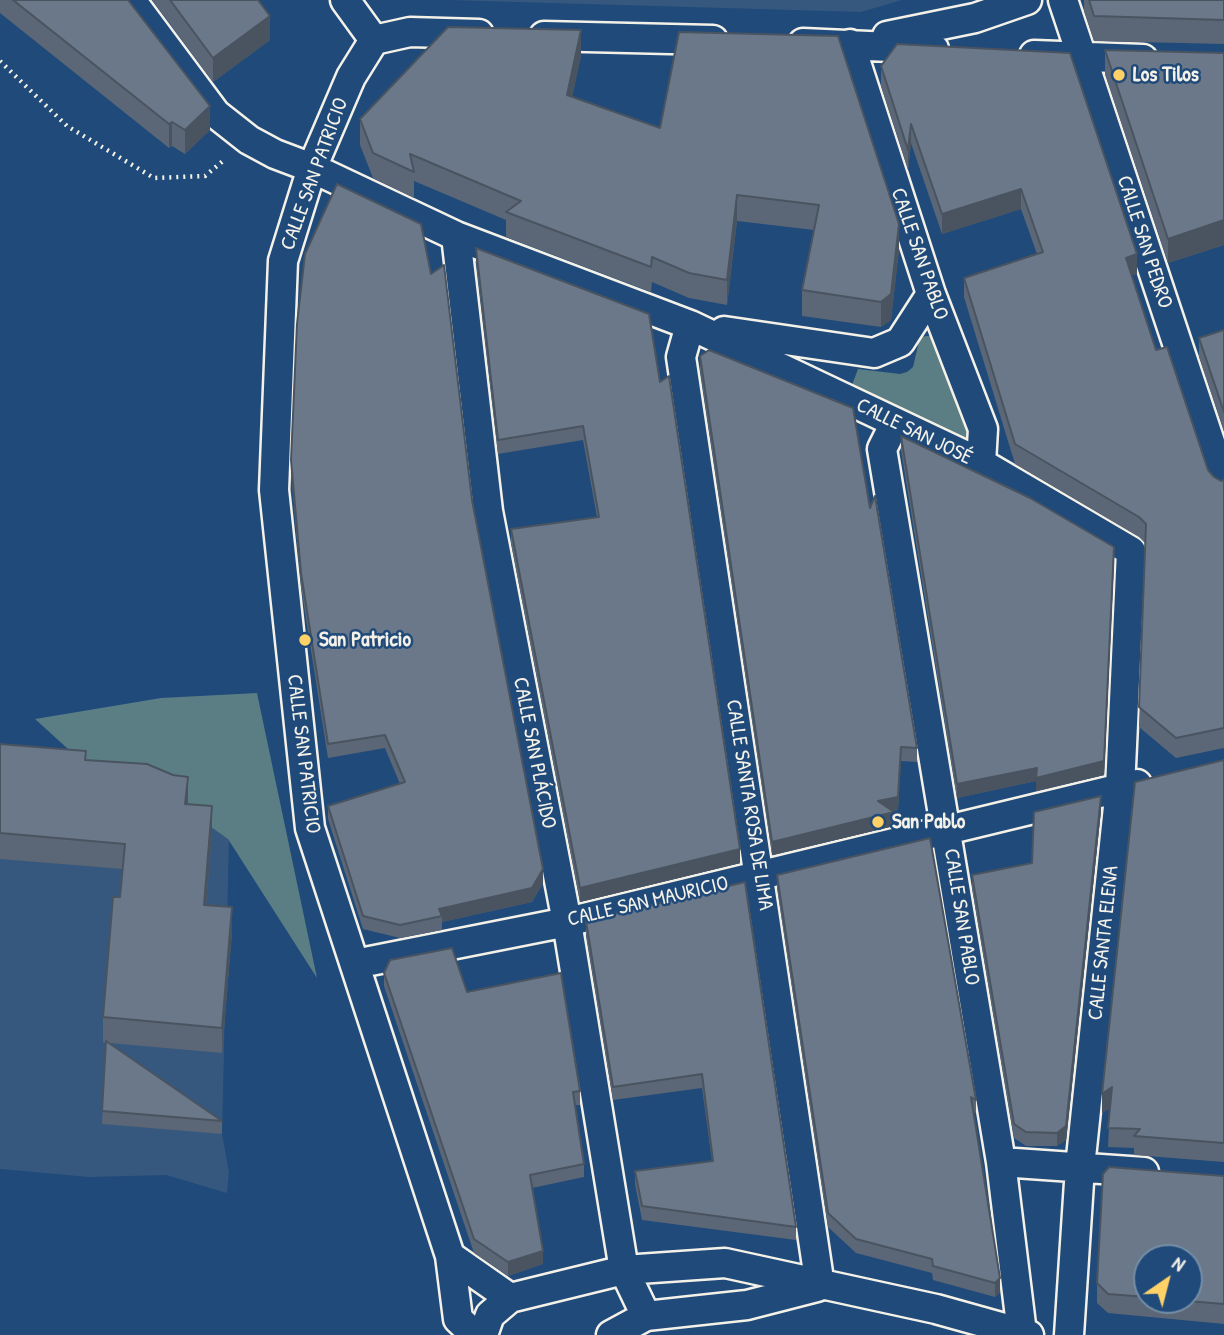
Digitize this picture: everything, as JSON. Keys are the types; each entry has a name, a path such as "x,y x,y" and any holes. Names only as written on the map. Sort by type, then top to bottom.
{"street":[{"name":"CALLE SAN JOSÉ","path":"131,0 216,114 249,140 456,236 690,325 981,463 1131,551"},
{"path":"345,0 374,40 410,32 740,41"},
{"path":"850,44 975,18 1027,0"},
{"name":"CALLE SAN PEDRO","path":"1063,0 1224,484"},
{"name":"CALLE SAN PATRICIO","path":"374,40 351,77 312,168 284,261 274,490 310,828 450,1256 458,1320 475,1335"},
{"path":"782,42 960,50"},
{"name":"CALLE SAN PABLO","path":"850,44 931,294 983,429 981,463"},
{"path":"1014,53 1172,60"},
{"name":"CALLE SAN PLÁCIDO","path":"456,236 488,511 567,922 624,1270 646,1316"},
{"name":"CALLE SAN JOSÉ","path":"690,325 874,353 900,342 931,294"},
{"name":"CALLE SANTA ROSA DE LIMA","path":"690,325 681,358 820,1286"},
{"name":"CALLE SAN PABLO","path":"895,423 882,449 947,830 1026,1334"},
{"name":"CALLE SANTA ELENA","path":"1069,1335 1080,1167 1120,788 1131,551"},
{"name":"CALLE SAN MAURICIO","path":"355,964 567,922 1159,779"},
{"path":"1000,1162 1172,1174"},
{"path":"450,1256 510,1298"},
{"path":"483,1335 490,1315 510,1298 624,1270 725,1263 820,1286 936,1309 1026,1334"},
{"path":"611,1335 646,1316 747,1305 820,1286"}],"path":[{"path":"0,61 67,126 154,178 205,176 249,140"}],"shaded area":[{"path":"448,0 902,0 861,12"},
{"path":"0,765 173,800 229,839 222,1134 229,1172 227,1193 166,1175 89,1177 0,1169"}],"green space":[{"path":"935,335 971,425 970,435 966,437 959,437 852,385 858,369 900,374 907,372 913,367 920,337"},
{"path":"257,693 317,978 228,839 173,800 100,778 35,719 161,698"}],"building":[{"path":"13,0 128,0 210,106 185,130 172,122 169,124"},
{"path":"170,0 258,0 270,16 213,58"},
{"path":"1089,0 1224,0 1224,20 1094,16"},
{"path":"448,27 581,30 567,95 660,128 679,32 838,36 899,224 891,294 881,302 802,290 819,205 737,195 727,280 689,273 652,257 651,267 506,212 521,201 410,154 414,172 373,153 360,119"},
{"path":"897,44 1070,53 1137,254 1126,258 1156,350 1167,347 1208,470 1214,477 1224,480 1224,728 1176,738 1139,707 1146,524 1139,517 1015,444 964,278 1043,252 1021,189 942,214 911,124 908,150 881,66"},
{"path":"1105,50 1224,53 1224,220 1168,239"},
{"path":"337,184 421,224 431,274 444,265 472,500 543,869 532,888 439,909 442,916 400,925 363,916 328,806 405,782 385,735 328,744 301,573 291,460 297,324 305,254"},
{"path":"476,248 649,314 660,382 669,376 740,849 580,888 511,529 599,517 583,426 498,440"},
{"path":"1224,330 1224,412 1199,338"},
{"path":"709,350 853,408 870,508 875,496 917,748 901,747 898,797 878,801 894,812 772,842 700,356"},
{"path":"901,436 1030,498 1114,547 1104,761 1036,778 1037,768 957,784"},
{"path":"0,744 86,751 85,760 147,764 173,775 188,777 185,804 212,806 204,905 232,907 222,1028 103,1017 113,897 120,897 125,844 0,833"},
{"path":"1224,760 1224,1143 1134,1136 1140,1129 1108,1128 1112,1087 1102,1094 1135,782"},
{"path":"1101,796 1066,1126 1057,1133 1026,1132 1014,1124 972,875 1032,863 1034,812"},
{"path":"930,838 976,1100 971,1097 1000,1278 995,1283 933,1266 932,1259 856,1239 828,1213 777,875"},
{"path":"745,882 796,1227 642,1206 635,1171 713,1161 702,1074 613,1087 586,921"},
{"path":"452,948 467,992 561,973 580,1091 573,1092 584,1164 530,1175 543,1251 508,1262 474,1239 384,973 390,960"},
{"path":"106,1041 222,1121 102,1111"},
{"path":"1109,1167 1224,1176 1224,1304 1203,1302 1203,1244 1133,1244 1133,1296 1108,1294 1097,1283 1103,1174"}],"place":[{"name":"Los Tilos","path":"1119,75"},
{"name":"San Patricio","path":"305,640"},
{"name":"San Pablo","path":"878,822"}]}
